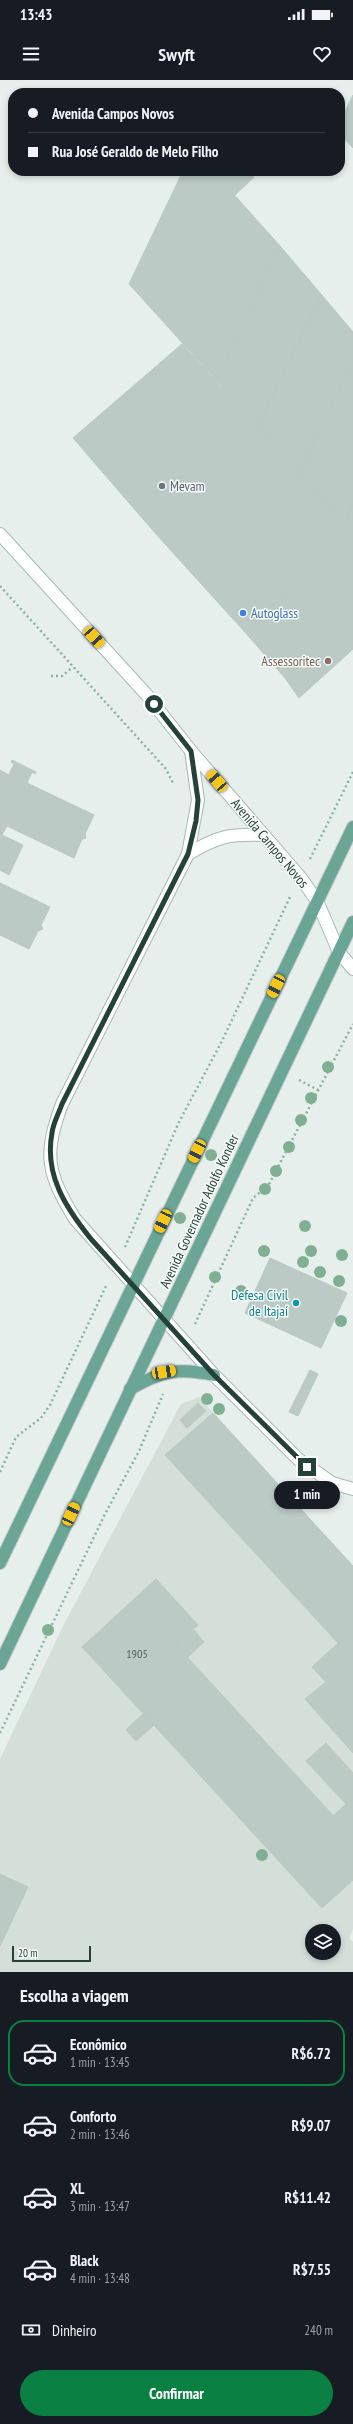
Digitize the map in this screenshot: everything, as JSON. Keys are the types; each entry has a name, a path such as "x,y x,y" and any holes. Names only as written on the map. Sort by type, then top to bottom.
{"main road":[{"name":"Avenida Campos Novos","path":"0,534 146,694 191,751 301,878 317,901 339,952 353,969"},
{"path":"191,751 198,800 196,821 188,854 62,1104 52,1132 50,1163 58,1191 75,1219 214,1375 298,1460 332,1483 353,1489"},
{"name":"Avenida Governador Adolfo Konder","path":"0,1563 353,827"},
{"path":"188,854 210,841 232,834 263,835"},
{"name":"Avenida Governador Adolfo Konder","path":"0,1664 353,922"},
{"path":"130,1389 148,1378 174,1370 193,1370 214,1375"}],"path":[{"path":"0,586 166,769 174,783 175,789"},
{"path":"51,676 62,676 73,667"},
{"path":"0,1472 16,1437 41,1418 50,1405 131,1236 179,1122 222,1041 353,773"},
{"path":"186,1344 253,1198 268,1186 353,1024"},
{"path":"0,1733 105,1514 138,1451 174,1370"}],"shaded area":[{"path":"199,1397 353,1566 353,1929 349,1938 353,1942 353,1972 0,1972 0,1759 63,1626 181,1404"}],"building":[{"path":"353,95 353,148 345,139 345,112"},
{"path":"181,176 217,176 280,246 216,380 129,284"},
{"path":"218,176 254,177 235,195"},
{"path":"280,246 321,294 258,427 216,380"},
{"path":"321,294 353,332 353,359 300,474 258,427"},
{"name":"Mevam","path":"182,344 267,437 156,534 73,438"},
{"path":"353,359 353,503 344,524 300,474"},
{"path":"267,437 353,533 353,538 243,630 156,534"},
{"path":"353,503 353,533 344,524"},
{"path":"353,538 353,618 285,678 243,630"},
{"path":"353,618 353,649 299,698 285,678"},
{"path":"12,760 36,772 35,774 32,772 27,783 94,815 85,834 86,838 82,839 74,858 7,826 2,835 23,845 9,875 0,870 0,770 9,775 14,764 11,762"},
{"path":"0,883 50,907 41,925 43,929 38,931 29,949 0,935"},
{"name":"Defesa Civil de Itajaí","path":"270,1258 347,1293 321,1348 245,1313"},
{"path":"310,1370 318,1374 298,1416 289,1412"},
{"path":"198,1403 206,1411 187,1428 180,1420"},
{"path":"213,1413 353,1566 353,1753 305,1699 326,1682 312,1667 338,1643 165,1455"},
{"path":"156,1579 198,1625 176,1645 353,1837 353,1880 322,1908 82,1647"},
{"path":"194,1630 204,1642 188,1657 177,1645"},
{"path":"144,1713 154,1725 136,1741 126,1730"},
{"path":"326,1743 353,1773 353,1837 333,1816 346,1804 306,1761"},
{"path":"0,1874 28,1887 0,1946"}],"place":[{"name":"Mevam","path":"162,486"},
{"name":"Autoglass","path":"243,613"},
{"name":"Assessoritec","path":"328,661"},
{"name":"Defesa Civil de Itajaí","path":"296,1303"}],"route":[{"path":"154,704 191,751 198,800 196,821 188,854 62,1104 52,1132 50,1163 58,1191 75,1219 91,1239 214,1375 298,1460 307,1467"}]}
